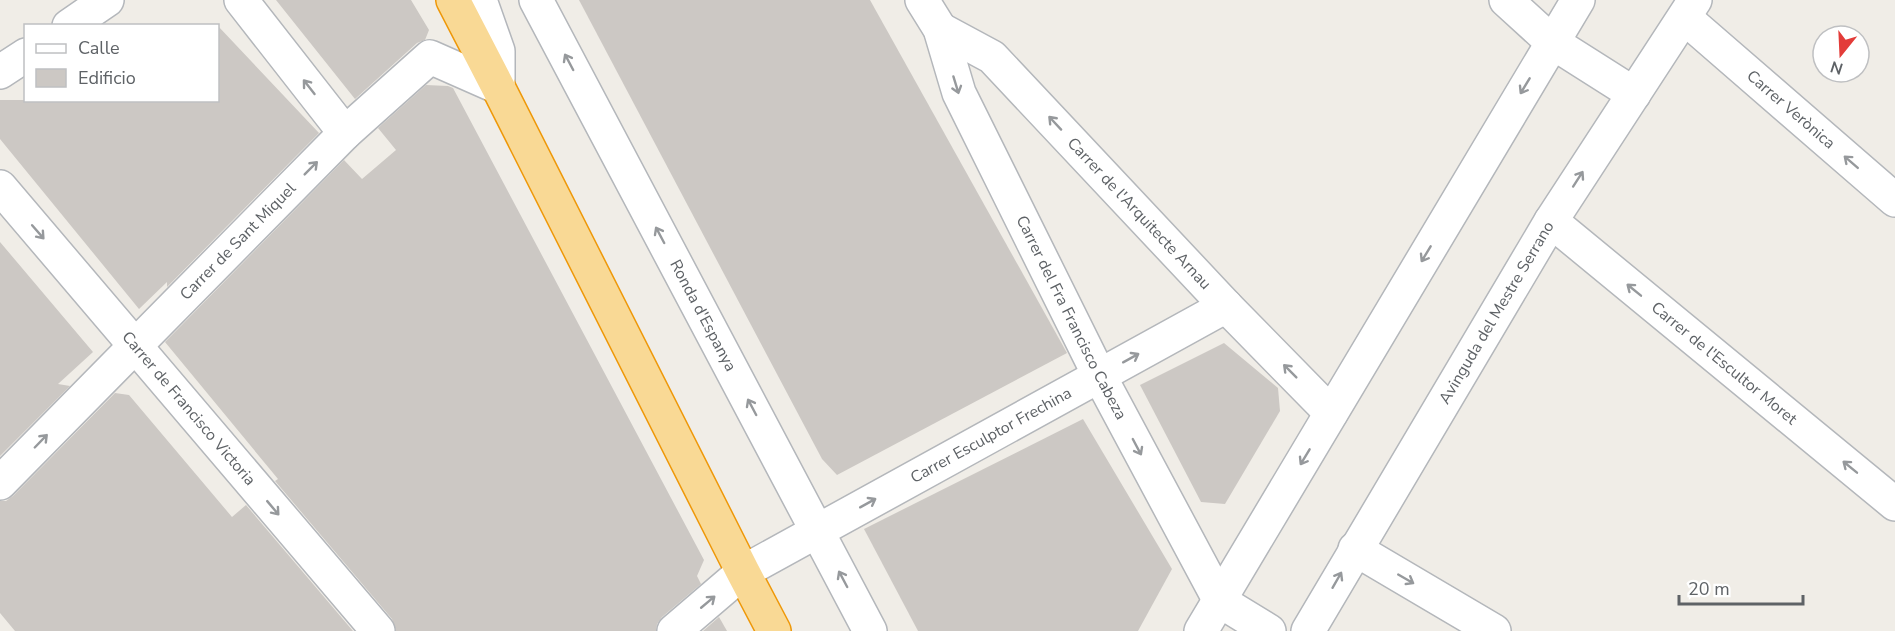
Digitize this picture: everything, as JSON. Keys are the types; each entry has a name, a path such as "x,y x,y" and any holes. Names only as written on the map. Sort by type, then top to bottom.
{"highway":[{"path":"453,0 774,631"}],"street":[{"path":"72,24 107,0"},
{"path":"241,0 345,133"},
{"path":"480,0 498,51 498,87"},
{"name":"Ronda d'Espanya","path":"536,0 870,631"},
{"path":"922,0 940,29"},
{"path":"1506,0 1552,42 1634,94"},
{"path":"1201,631 1578,0"},
{"name":"Avinguda del Mestre Serrano","path":"1308,631 1551,221 1690,9"},
{"name":"Carrer Verònica","path":"1690,9 1895,200"},
{"name":"Carrer de l'Arquitecte Arnau","path":"940,29 992,57 1226,306 1331,413"},
{"name":"Carrer del Fra Francisco Cabeza","path":"940,29 959,93 1099,375 1220,601"},
{"path":"0,72 24,56"},
{"name":"Carrer de Sant Miquel","path":"0,483 345,133 430,57 498,87"},
{"name":"Carrer de Francisco Victoria","path":"0,187 378,631"},
{"name":"Carrer de l'Escultor Moret","path":"1551,221 1895,504"},
{"name":"Carrer Esculptor Frechina","path":"674,631 743,572 1226,306"},
{"path":"1355,549 1494,631"},
{"path":"1220,601 1269,631"}],"building":[{"path":"276,0 411,0 429,30 425,40 417,43 355,99"},
{"path":"579,0 870,0 1067,353 837,475 822,459"},
{"path":"219,27 319,133 167,287 167,282 139,309 0,139 0,100 219,102"},
{"path":"426,85 453,88 704,560 697,576 701,584 662,617 657,624 656,631 396,631 392,619 275,481 278,479 165,342 344,160 362,179 396,150 378,128"},
{"path":"0,242 93,352 58,384 70,386 0,456"},
{"path":"1224,343 1278,388 1280,411 1225,504 1201,502 1140,385"},
{"path":"115,393 129,395 232,517 246,505 353,631 15,631 0,613 0,501 6,501 13,496"},
{"path":"1083,419 1172,569 1138,631 918,631 864,529"},
{"path":"719,617 727,631 703,631"}]}
